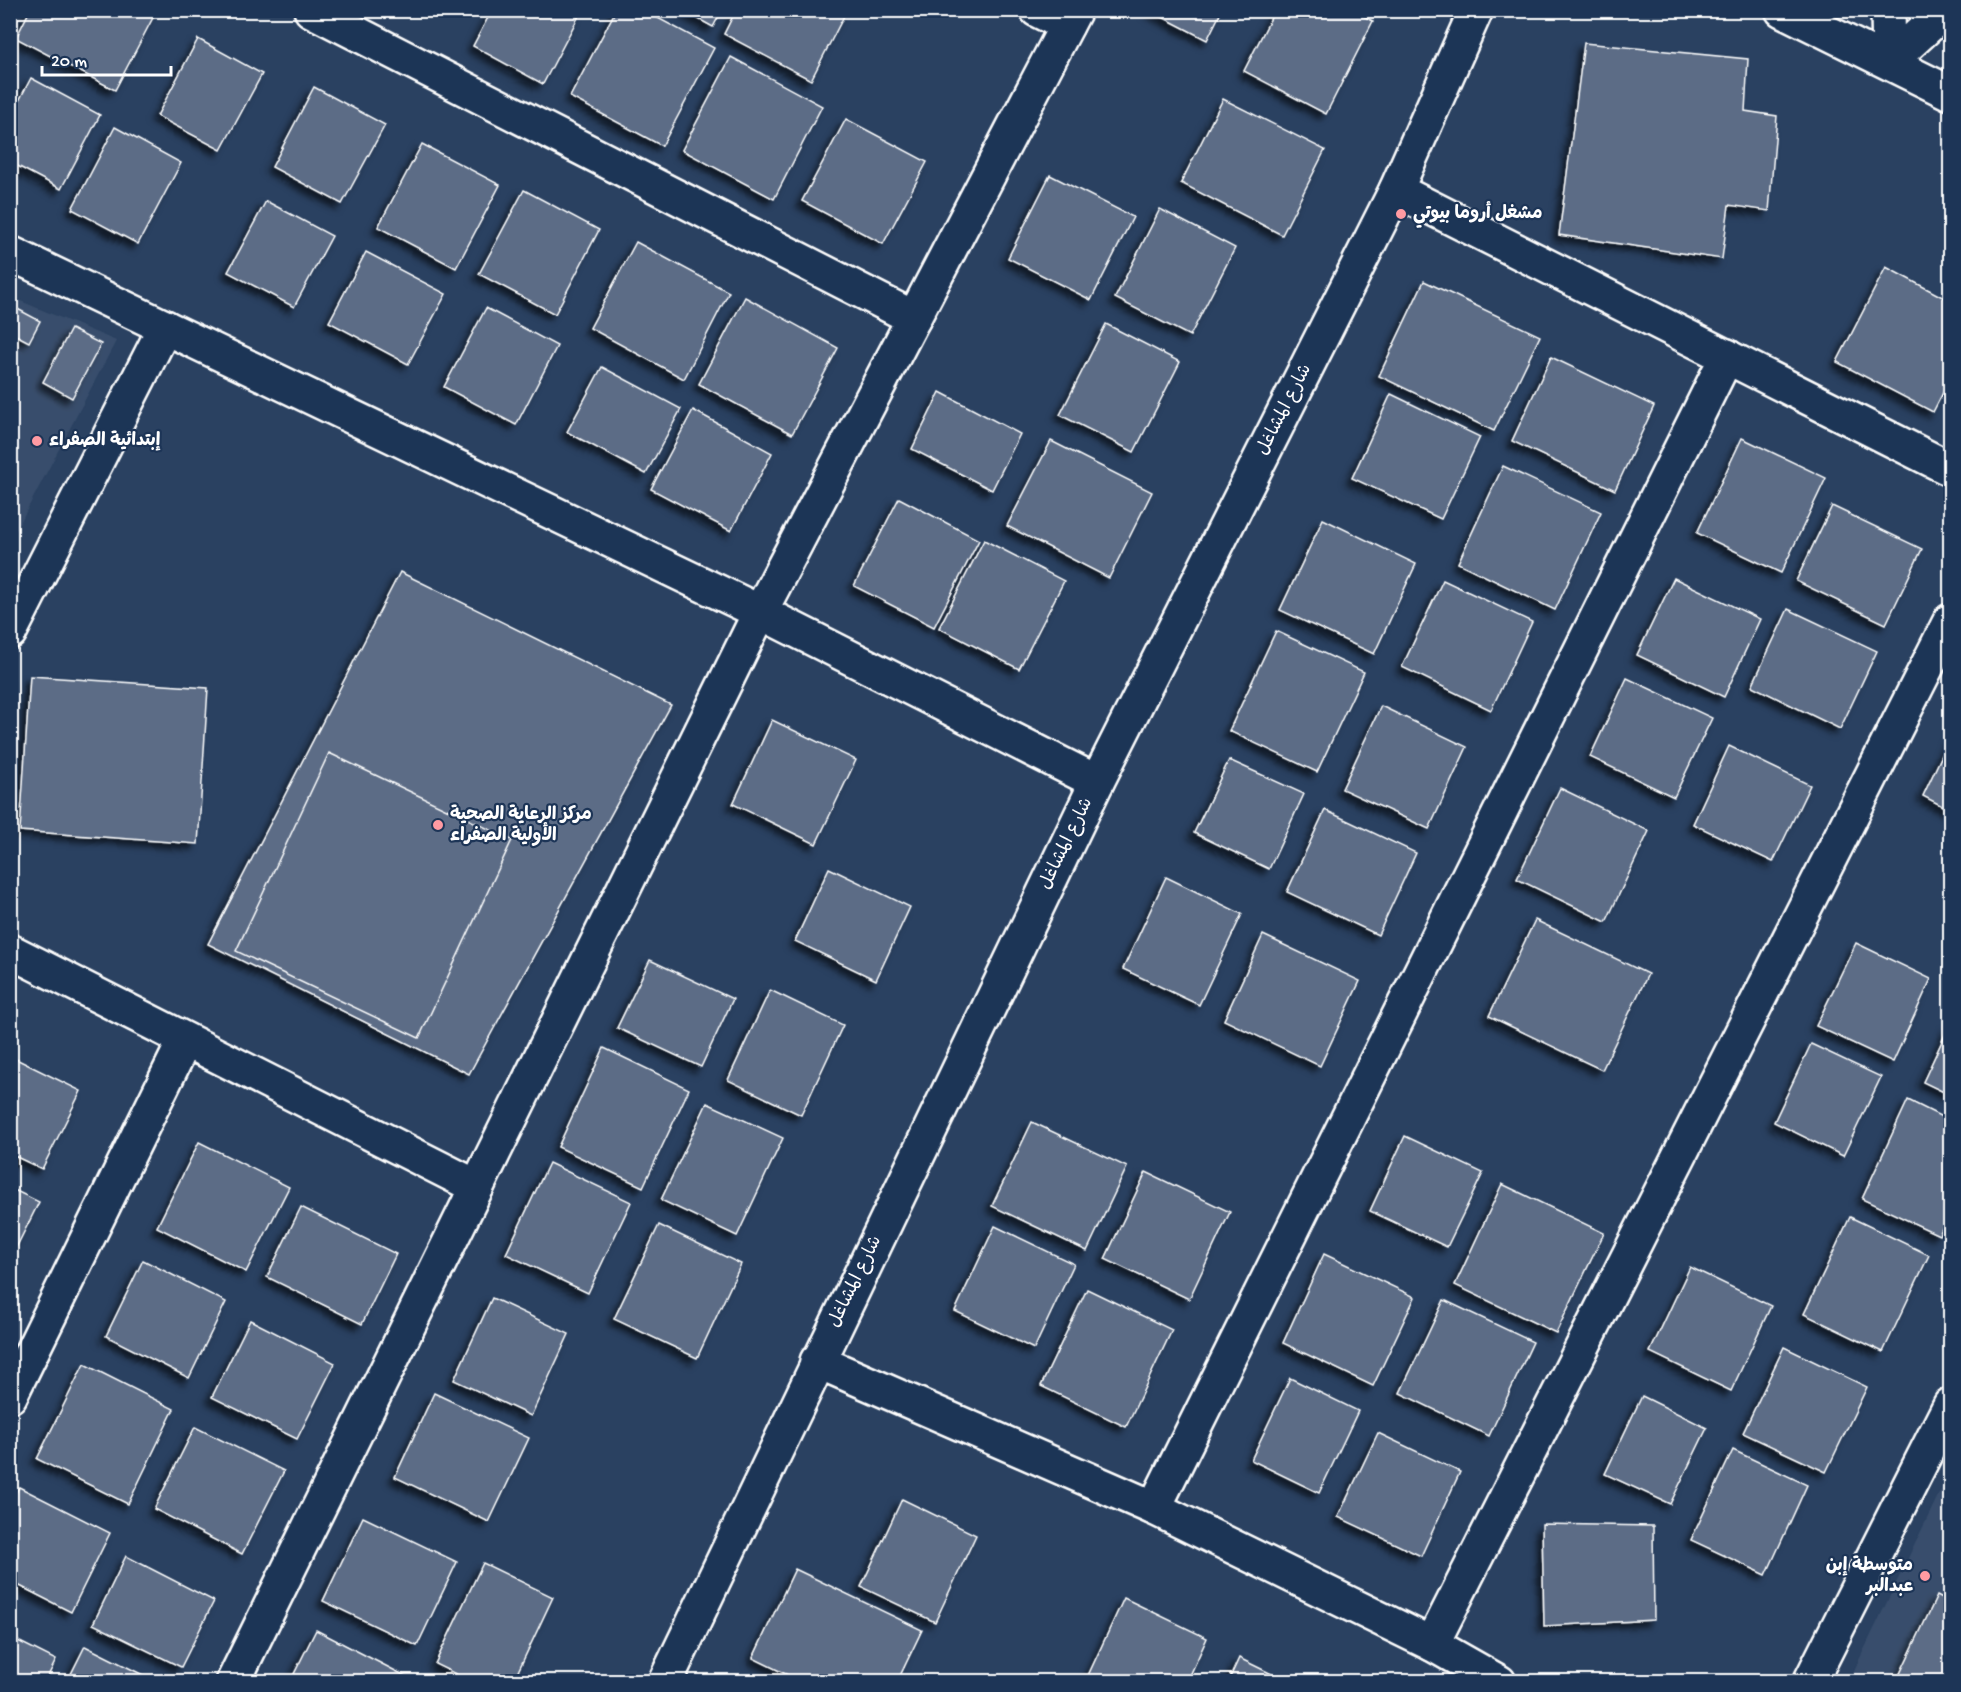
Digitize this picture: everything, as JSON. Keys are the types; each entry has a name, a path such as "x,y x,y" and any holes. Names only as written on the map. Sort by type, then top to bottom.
{"street":[{"path":"311,10 914,318"},
{"path":"233,1682 760,612 1071,18 1037,10"},
{"name":"شارع المشاغل","path":"665,1682 817,1361 1098,782 1396,190 1476,10"},
{"path":"1782,10 1950,93"},
{"path":"1888,10 1889,62"},
{"path":"1889,62 1946,10"},
{"path":"1396,190 1950,469"},
{"path":"10,253 760,612 1098,782"},
{"path":"10,632 165,327"},
{"path":"1154,1508 1727,356"},
{"path":"1432,1644 1950,621"},
{"path":"10,951 477,1187"},
{"path":"10,1396 185,1040"},
{"path":"817,1361 1154,1508 1432,1644 1499,1682"},
{"path":"1810,1682 1950,1405"}],"shaded area":[{"name":"إبتدائية الصفراء","path":"11,297 116,341 11,540"},
{"name":"متوسطة إبن عبدالبر","path":"1950,1471 1950,1681 1849,1681"}],"building":[{"path":"30,10 157,10 115,90 16,38"},
{"path":"492,10 582,10 543,84 473,46"},
{"path":"616,10 643,10 714,48 662,146 570,97"},
{"path":"682,10 722,10 713,27"},
{"path":"736,10 847,10 811,80 724,34"},
{"path":"1149,10 1222,10 1207,40"},
{"path":"1275,10 1352,10 1373,21 1326,114 1244,71"},
{"path":"198,39 262,74 221,150 157,116"},
{"path":"1584,43 1748,59 1745,111 1777,116 1769,211 1729,205 1722,259 1559,235"},
{"path":"731,57 822,106 774,199 682,150"},
{"path":"31,78 100,115 61,189 10,162 10,118"},
{"path":"314,87 385,125 342,204 272,167"},
{"path":"1223,99 1325,150 1282,235 1181,183"},
{"path":"846,119 927,162 883,244 802,201"},
{"path":"115,127 181,163 138,244 72,209"},
{"path":"422,144 500,185 456,268 378,227"},
{"path":"1050,175 1133,217 1091,300 1008,258"},
{"path":"524,190 599,230 555,314 479,274"},
{"path":"266,201 332,236 294,307 228,272"},
{"path":"1160,209 1235,248 1190,336 1115,298"},
{"path":"636,242 729,292 684,379 590,328"},
{"path":"366,252 446,294 408,364 329,322"},
{"path":"1886,267 1950,301 1950,379 1933,412 1837,362"},
{"path":"1424,281 1540,336 1494,431 1379,376"},
{"path":"745,297 838,348 792,434 699,384"},
{"path":"10,305 40,321 29,342 10,332"},
{"path":"486,308 557,346 516,425 444,387"},
{"path":"1106,324 1180,362 1134,452 1060,415"},
{"path":"71,329 101,344 72,398 43,382"},
{"path":"1551,357 1654,406 1615,490 1512,441"},
{"path":"602,367 681,409 646,474 567,432"},
{"path":"940,392 1020,434 992,490 912,449"},
{"path":"1391,394 1480,437 1441,519 1352,478"},
{"path":"693,410 772,453 731,531 651,489"},
{"path":"1742,438 1826,478 1781,573 1697,533"},
{"path":"1051,441 1152,492 1109,578 1007,526"},
{"path":"1503,466 1601,512 1555,610 1458,563"},
{"path":"899,498 979,540 934,627 854,586"},
{"path":"1832,506 1922,549 1886,624 1796,581"},
{"path":"1323,519 1416,564 1374,654 1280,610"},
{"path":"984,540 1064,581 1019,669 939,628"},
{"name":"مركز الرعاية الصحية الأولية الصفراء","path":"400,572 671,705 469,1074 208,944"},
{"path":"1674,578 1760,619 1724,697 1637,655"},
{"path":"1443,580 1532,622 1491,710 1402,667"},
{"path":"1788,609 1877,651 1840,729 1752,686"},
{"path":"1276,631 1364,672 1317,772 1229,731"},
{"path":"30,676 208,688 198,844 20,831"},
{"path":"1627,678 1712,718 1674,797 1590,757"},
{"path":"1381,706 1467,747 1429,829 1342,789"},
{"path":"772,720 856,760 816,844 733,804"},
{"path":"1950,738 1950,810 1923,796"},
{"path":"1729,746 1810,785 1773,862 1693,824"},
{"path":"329,753 512,840 419,1038 236,951"},
{"path":"1229,760 1304,794 1269,869 1194,833"},
{"path":"1560,788 1649,831 1606,922 1517,879"},
{"path":"1325,810 1416,853 1378,935 1287,892"},
{"path":"829,868 910,907 876,980 795,941"},
{"path":"1166,877 1242,914 1199,1005 1123,969"},
{"path":"1535,920 1648,974 1602,1070 1489,1016"},
{"path":"1263,935 1360,981 1320,1066 1224,1020"},
{"path":"1856,943 1931,979 1893,1062 1816,1026"},
{"path":"650,960 733,999 701,1067 617,1028"},
{"path":"770,990 843,1025 801,1115 728,1080"},
{"path":"1950,1024 1950,1095 1923,1082"},
{"path":"1811,1044 1881,1077 1843,1156 1774,1122"},
{"path":"604,1048 689,1089 643,1187 558,1147"},
{"path":"10,1056 81,1091 42,1169 10,1154"},
{"path":"1908,1100 1950,1121 1950,1211 1939,1235 1862,1199"},
{"path":"707,1103 783,1138 737,1236 661,1200"},
{"path":"1032,1122 1127,1167 1087,1251 992,1206"},
{"path":"1405,1136 1483,1173 1447,1247 1370,1211"},
{"path":"199,1142 289,1187 246,1272 157,1227"},
{"path":"549,1163 631,1202 588,1293 506,1254"},
{"path":"1146,1172 1230,1212 1189,1299 1105,1259"},
{"path":"1502,1184 1604,1233 1556,1333 1455,1285"},
{"path":"10,1188 39,1202 10,1260"},
{"path":"301,1207 396,1254 362,1324 267,1277"},
{"path":"1850,1217 1929,1255 1883,1352 1804,1314"},
{"path":"659,1225 741,1264 697,1358 614,1319"},
{"path":"995,1226 1074,1264 1034,1349 955,1311"},
{"path":"1324,1254 1415,1297 1373,1386 1283,1343"},
{"path":"143,1260 226,1302 189,1378 106,1336"},
{"path":"1690,1267 1771,1306 1731,1391 1650,1352"},
{"path":"1087,1289 1172,1330 1126,1427 1041,1386"},
{"path":"492,1298 569,1334 531,1416 454,1380"},
{"path":"1444,1300 1533,1342 1489,1436 1400,1393"},
{"path":"250,1320 335,1363 297,1439 212,1397"},
{"path":"1784,1347 1867,1387 1826,1472 1743,1433"},
{"path":"84,1364 174,1409 128,1504 37,1459"},
{"path":"1290,1378 1358,1411 1319,1493 1251,1460"},
{"path":"434,1393 529,1438 489,1522 395,1477"},
{"path":"1642,1396 1707,1428 1670,1504 1605,1474"},
{"path":"195,1427 284,1471 242,1554 154,1509"},
{"path":"1378,1433 1460,1472 1421,1556 1338,1517"},
{"path":"1733,1450 1807,1485 1766,1575 1691,1540"},
{"path":"19,1487 110,1533 71,1612 10,1581 10,1505"},
{"path":"902,1499 976,1535 935,1622 861,1587"},
{"path":"363,1517 457,1562 417,1646 323,1601"},
{"path":"1542,1524 1653,1526 1654,1620 1544,1626"},
{"path":"126,1556 214,1601 181,1667 93,1624"},
{"path":"483,1563 553,1597 513,1682 472,1682 435,1664"},
{"path":"795,1569 922,1630 897,1682 802,1682 753,1658"},
{"path":"1937,1596 1950,1603 1950,1682 1896,1682"},
{"path":"1124,1598 1207,1638 1187,1682 1085,1682"},
{"path":"316,1630 417,1682 290,1682"},
{"path":"10,1637 56,1660 45,1682 10,1682"},
{"path":"85,1646 157,1682 67,1682"},
{"path":"1239,1658 1288,1682 1228,1682"}],"place":[{"name":"مشغل أروما بيوتي","path":"1401,214"},
{"name":"إبتدائية الصفراء","path":"37,441"},
{"name":"مركز الرعاية الصحية الأولية الصفراء","path":"438,825"},
{"name":"متوسطة إبن عبدالبر","path":"1925,1576"}]}
